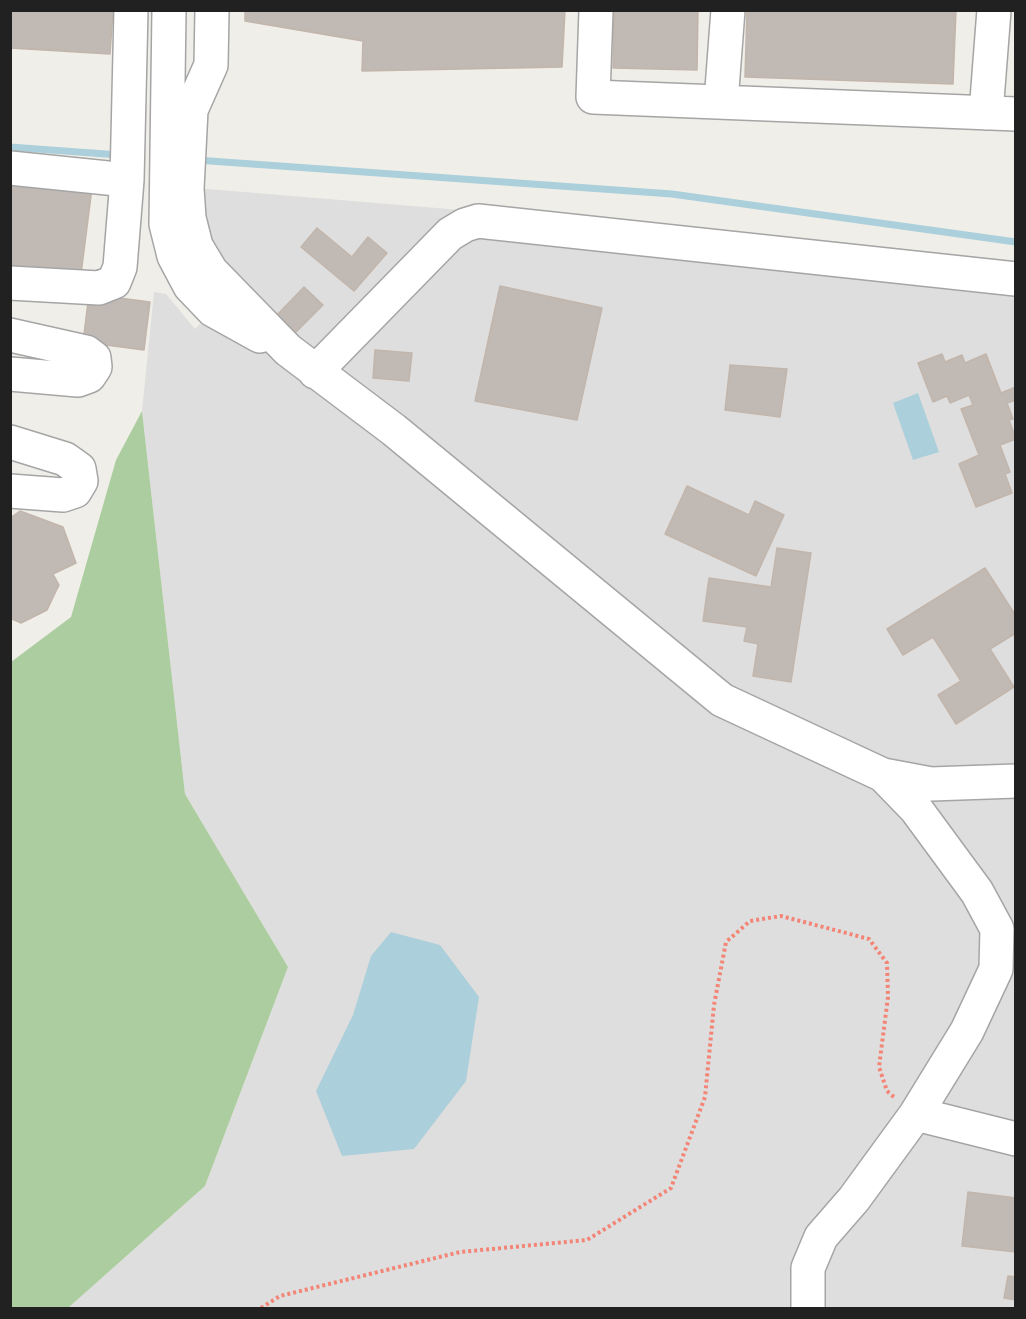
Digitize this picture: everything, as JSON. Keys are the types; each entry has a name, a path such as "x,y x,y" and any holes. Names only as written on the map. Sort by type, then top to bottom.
{"lane":[{"path":"10,283 99,288 114,282 120,267 127,164 131,10"},
{"path":"169,10 178,147 177,189 166,224 174,256 190,286 213,310 288,350 404,437 722,700 883,775 931,784 1016,781"},
{"path":"178,147 211,65 212,10"},
{"path":"596,10 593,97 1001,114 994,10"},
{"path":"721,102 728,10"},
{"path":"10,168 127,164"},
{"path":"315,372 450,234 465,225 478,221 1016,279"},
{"path":"10,335 86,352 94,358 96,367 89,376 78,380 10,374"},
{"path":"10,442 65,459 79,469 81,481 75,491 63,495 10,492"},
{"path":"808,1308 808,1268 821,1237 854,1199 916,1113 967,1031 996,969 998,929 977,892 916,809 883,775"},
{"path":"916,1113 1016,1139"}],"path":[{"path":"261,1308 280,1296 460,1252 587,1240 671,1188 705,1097 714,1005 726,942 750,921 781,916 868,939 887,963 888,997 879,1067 887,1091 916,1113"}],"shaded area":[{"path":"196,188 822,240 1015,261 1015,1308 68,1308 205,1186 288,967 185,794 142,411 154,292 166,294 195,329 240,282 205,237"}],"green space":[{"path":"142,411 185,794 288,967 205,1186 68,1308 11,1308 11,662 71,617 116,460"}],"water":[{"path":"918,393 939,452 913,460 893,403"},
{"path":"391,932 440,945 479,997 466,1081 414,1149 342,1156 316,1091 353,1015 371,956"}],"building":[{"path":"10,10 113,10 110,54 10,48"},
{"path":"245,10 565,10 562,67 362,71 363,41 245,21"},
{"path":"614,10 698,10 697,70 613,68"},
{"path":"747,10 956,10 953,84 745,77"},
{"path":"10,177 92,188 81,274 10,265"},
{"path":"317,228 352,257 368,237 387,253 354,291 301,247"},
{"path":"500,286 602,308 577,420 475,401"},
{"path":"304,287 323,305 295,333 277,315"},
{"path":"89,294 150,302 144,350 83,342"},
{"path":"375,350 412,353 409,381 373,378"},
{"path":"942,354 945,362 962,355 965,363 986,354 1001,393 1016,387 1016,400 1007,403 1013,419 1009,420 1016,439 1000,445 1010,472 1005,474 1012,493 976,507 959,464 979,455 961,409 973,405 969,395 950,403 947,396 933,402 918,363"},
{"path":"730,365 787,369 780,417 725,410"},
{"path":"687,486 749,515 755,501 784,515 756,576 665,534"},
{"path":"20,511 63,527 76,563 53,574 59,585 47,610 21,623 10,618 10,518"},
{"path":"777,548 811,553 791,682 753,676 758,644 744,641 747,627 703,621 709,578 771,587"},
{"path":"985,568 1016,616 1016,633 990,649 1014,687 956,724 938,695 961,681 933,637 903,655 887,629"},
{"path":"968,1192 1016,1198 1016,1252 962,1246"},
{"path":"1008,1276 1016,1277 1016,1300 1004,1298"}],"waterway":[{"path":"10,147 119,155"},
{"path":"196,160 672,194 1016,242"}]}
